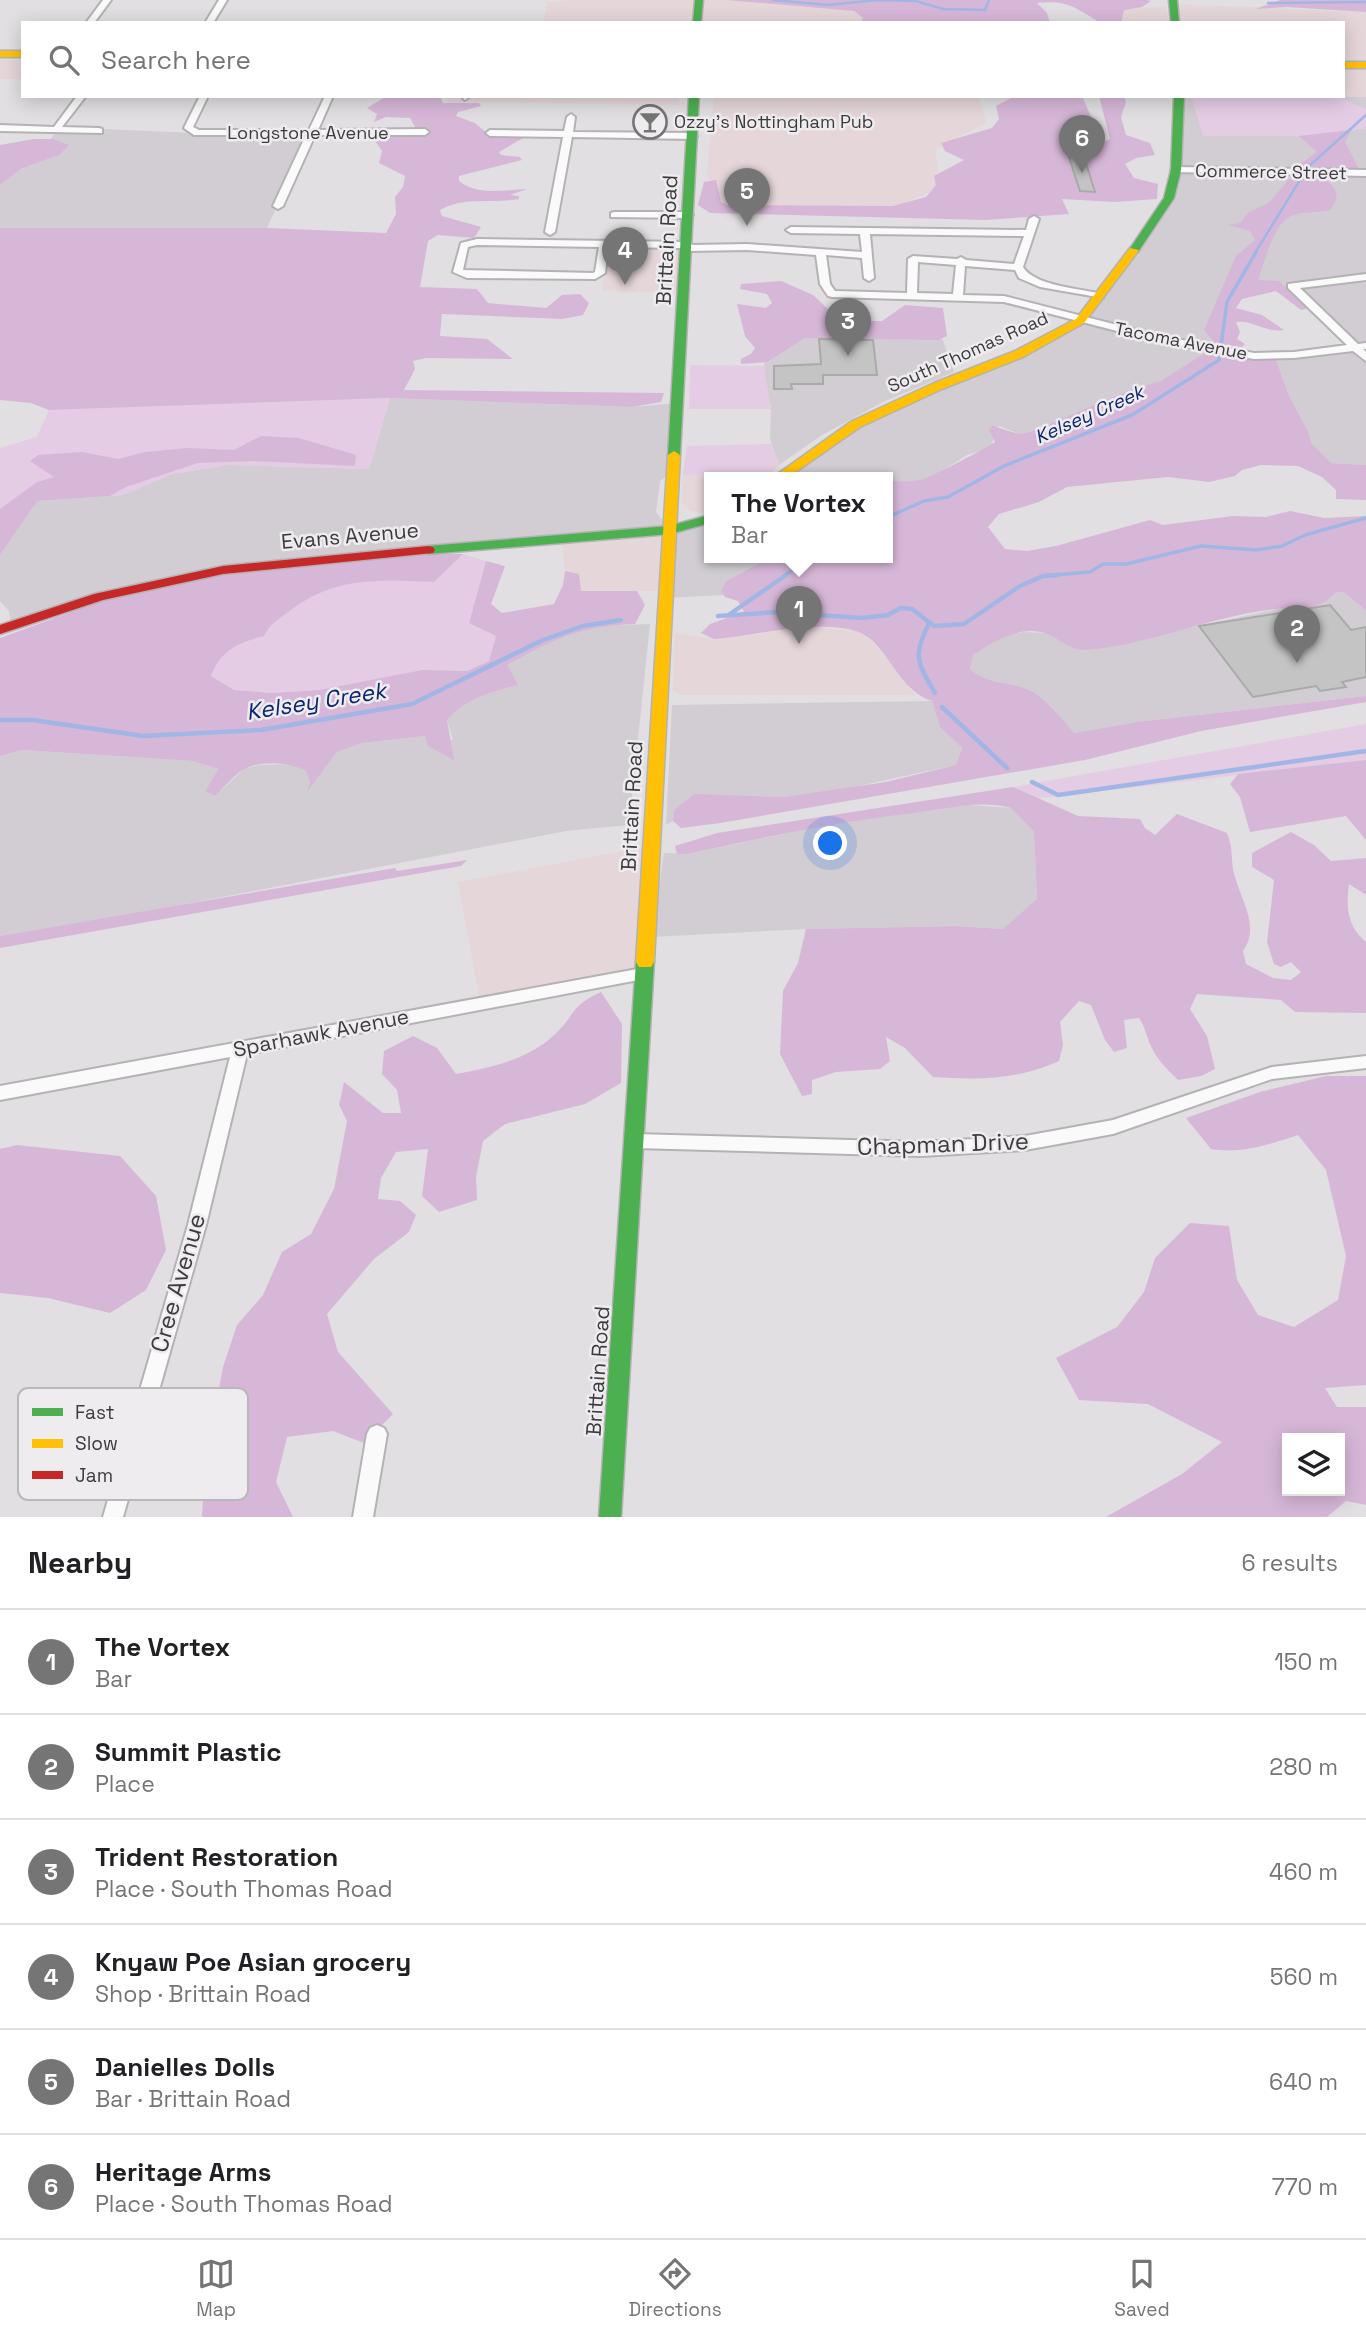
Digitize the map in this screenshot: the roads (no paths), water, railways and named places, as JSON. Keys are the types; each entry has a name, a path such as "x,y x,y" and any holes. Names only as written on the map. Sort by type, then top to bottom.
{"main road":[{"path":"697,21 699,0"},
{"path":"1173,0 1175,21"},
{"path":"0,54 21,54"},
{"path":"1345,65 1366,65"},
{"name":"Brittain Road","path":"610,1517 635,1141 694,98"},
{"name":"South Thomas Road","path":"786,472 856,424 928,390 1019,354 1080,321 1169,198 1176,170 1179,98"},
{"name":"Evans Avenue","path":"0,630 99,597 223,570 305,560 670,530 704,521"}],"street":[{"path":"91,21 107,0"},
{"path":"210,21 223,0"},
{"path":"58,127 80,98"},
{"name":"Longstone Avenue","path":"203,98 188,128 191,131 227,134 313,131 425,132"},
{"path":"278,206 329,98"},
{"path":"550,232 571,117"},
{"path":"0,128 58,127 99,131"},
{"path":"491,132 693,136"},
{"name":"Commerce Street","path":"1176,170 1366,173"},
{"path":"614,215 688,215"},
{"path":"1034,219 1018,267 1023,276 1044,285 1099,296"},
{"path":"790,230 1029,233"},
{"path":"865,232 869,278"},
{"path":"604,244 600,273 595,276 467,275 458,272 464,245 470,243 604,244 747,247 867,255"},
{"name":"Tacoma Avenue","path":"821,253 825,284 832,295 1004,299 1080,321 1236,353 1278,356 1360,347"},
{"path":"912,296 913,259 961,260 1018,267"},
{"path":"958,297 961,260"},
{"path":"1366,277 1292,286 1360,347 1366,358"},
{"name":"Sparhawk Avenue","path":"0,1093 643,974"},
{"name":"Cree Avenue","path":"148,1388 192,1242 240,1049"},
{"name":"Chapman Drive","path":"635,1141 921,1149 1025,1143 1113,1127 1272,1073 1366,1062"},
{"path":"363,1517 377,1434"},
{"name":"Cree Avenue","path":"113,1517 117,1500"}],"waterway":[{"path":"773,0 827,5 878,0 916,1 943,9 985,10 989,0"},
{"path":"1268,3 1366,2"},
{"name":"Kelsey Creek","path":"1255,253 1308,167 1366,115"},
{"name":"Kelsey Creek","path":"893,515 924,501 948,497 1004,466 1132,415 1219,360 1227,302 1256,252"},
{"path":"1042,576 1090,572 1103,564 1126,564 1201,546 1256,550 1282,546 1305,535 1366,518"},
{"name":"Kelsey Creek","path":"784,576 803,563"},
{"name":"Kelsey Creek","path":"730,614 786,575"},
{"path":"930,623 934,626 964,624 1020,586 1043,576 1058,575"},
{"path":"718,616 777,612 862,618 888,615 901,608 912,609 930,623"},
{"name":"Kelsey Creek","path":"0,720 33,720 143,736 261,730 412,704 543,640 583,626 621,620"},
{"path":"930,623 924,633 919,658 935,693"},
{"path":"942,707 1007,768"},
{"path":"1032,782 1058,795 1366,751"}],"place":[{"name":"Ozzy's Nottingham Pub","path":"650,122"},
{"name":"Heritage Arms","path":"1082,173"},
{"name":"Danielles Dolls","path":"747,226"},
{"name":"Knyaw Poe Asian grocery","path":"625,285"},
{"name":"Trident Restoration","path":"848,356"},
{"name":"The Vortex","path":"799,644"},
{"name":"Summit Plastic","path":"1297,663"}]}
